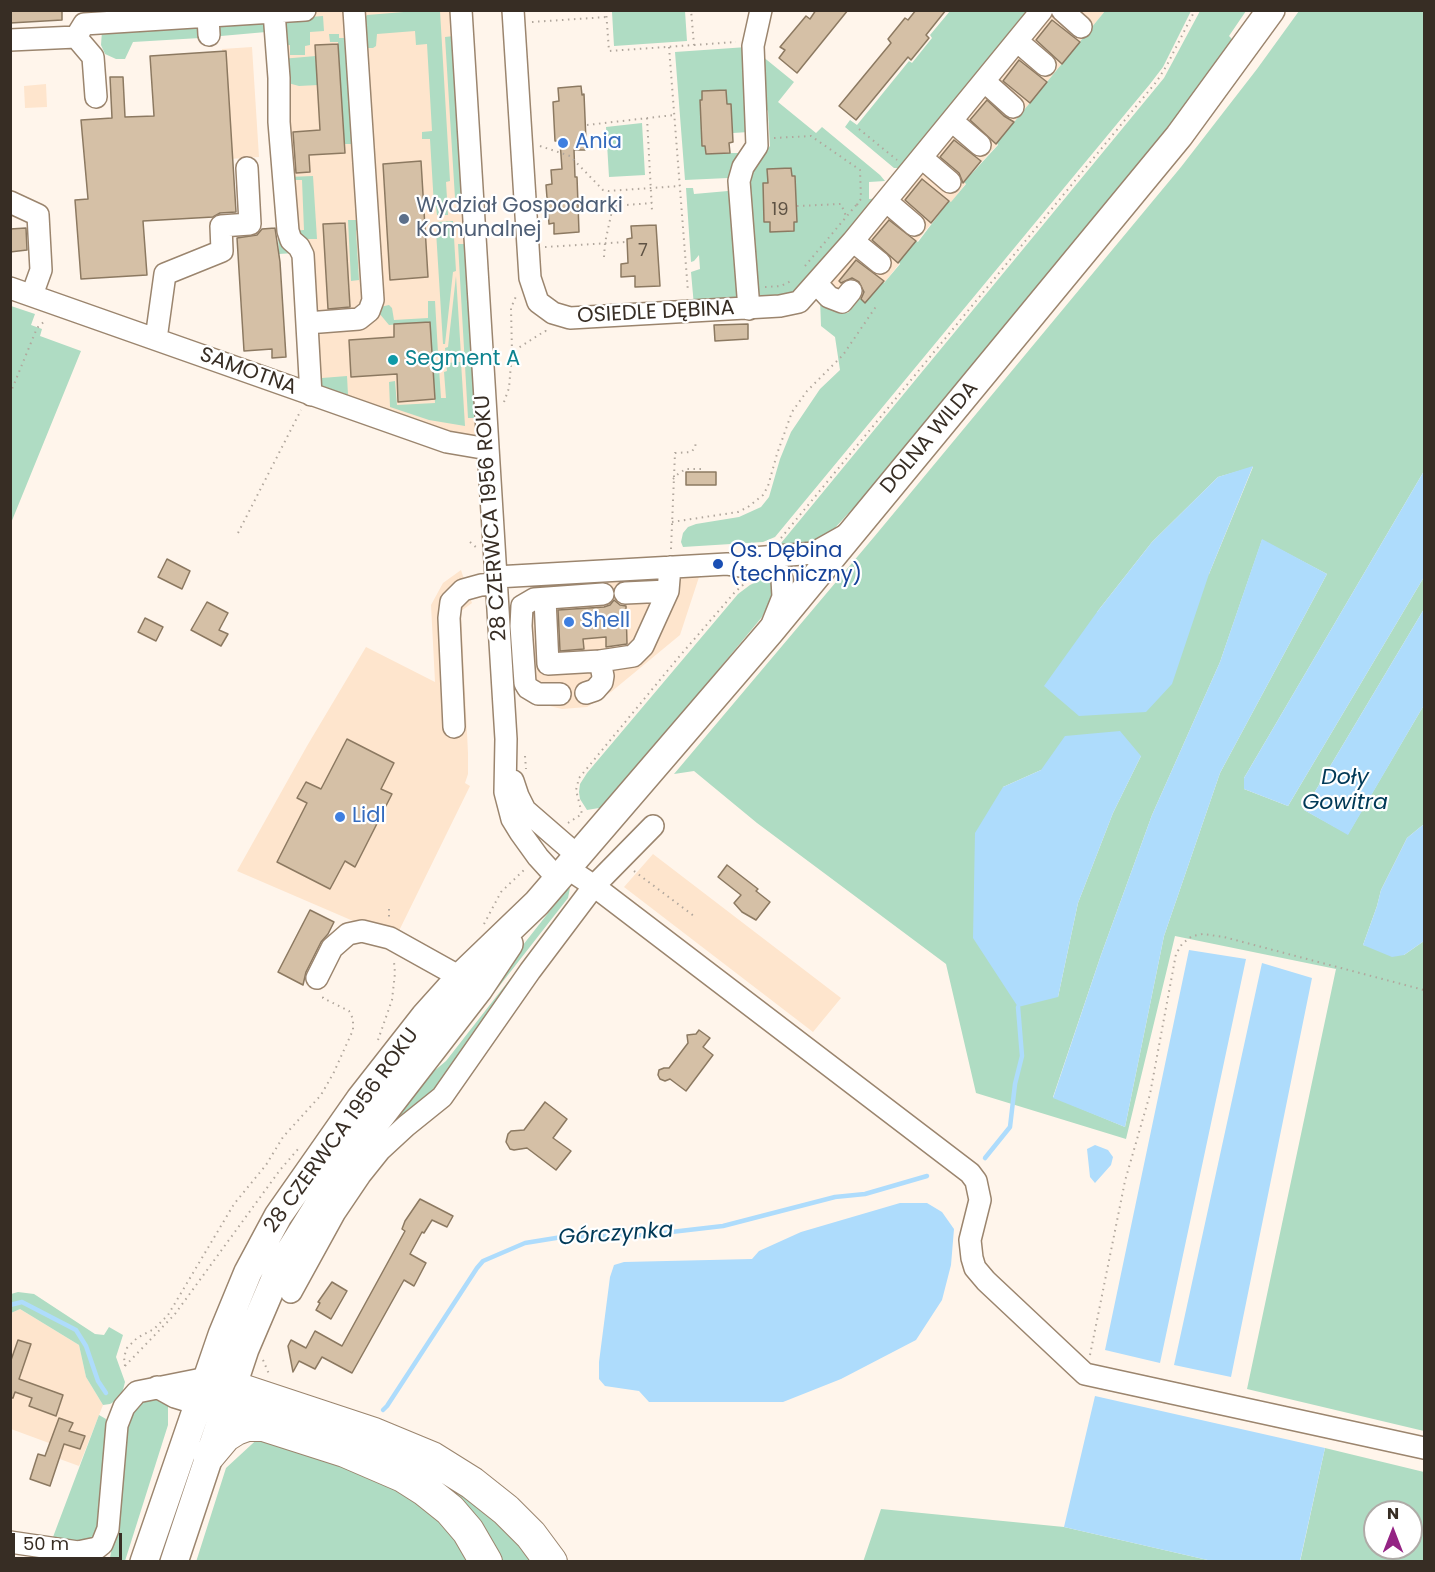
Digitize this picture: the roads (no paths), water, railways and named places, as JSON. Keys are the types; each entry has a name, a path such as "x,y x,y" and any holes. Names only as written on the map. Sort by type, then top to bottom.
{"highway":[{"path":"211,1413 225,1436 236,1429 262,1425"},
{"path":"211,1413 262,1425 345,1451 411,1481 450,1510 468,1531 486,1562"},
{"path":"211,1413 374,1434 432,1458 472,1483 506,1510 531,1535 551,1562"}],"main road":[{"name":"DOLNA WILDA","path":"568,868 770,632 1179,136 1271,10"},
{"name":"28 CZERWCA 1956 ROKU","path":"211,1413 244,1282 278,1216 394,1054 460,977 533,907 568,868"},
{"name":"28 CZERWCA 1956 ROKU","path":"211,1413 294,1242 346,1161 479,989 533,907"},
{"path":"144,1562 211,1413"},
{"path":"174,1562 211,1413"}],"street":[{"path":"10,40 83,24 149,20 208,26 274,12 305,10"},
{"path":"307,323 359,319 369,311 373,300 354,10"},
{"name":"28 CZERWCA 1956 ROKU","path":"461,10 506,739 507,802 532,863 568,868"},
{"name":"OSIEDLE DĘBINA","path":"748,298 739,181 743,167 757,146 754,41 761,10"},
{"name":"OSIEDLE DĘBINA","path":"513,17 530,278 538,302 553,313 570,318 689,311 748,298 780,306 799,302 805,276 853,242 872,207 916,164 1042,10"},
{"path":"1062,10 1081,27"},
{"path":"274,12 279,78 279,122 288,231 291,240 299,247 303,255 311,395"},
{"path":"83,24 93,57 96,97"},
{"path":"1017,41 1045,65"},
{"path":"984,81 1013,106"},
{"path":"952,121 980,145"},
{"path":"916,164 950,182"},
{"path":"156,339 165,274 222,251 221,226 250,224 247,168"},
{"path":"10,202 38,215 41,270 32,296"},
{"path":"872,207 914,225"},
{"path":"853,242 880,263"},
{"path":"805,276 829,297 842,302 851,291"},
{"name":"SAMOTNA","path":"10,288 447,442 488,449"},
{"path":"728,564 742,559 807,554 852,532"},
{"path":"454,727 451,602 463,590 496,580 572,572 728,564 762,565 772,567 779,572 783,586 783,597 770,632"},
{"path":"539,599 548,664 600,661 633,656 643,646 668,591 670,567"},
{"path":"572,572 574,597"},
{"path":"625,593 668,591"},
{"path":"560,694 538,694 528,688 525,683 521,609 524,604 539,599 603,594"},
{"path":"586,693 595,690 602,682 600,661"},
{"name":"28 CZERWCA 1956 ROKU","path":"506,739 512,777 520,801 525,810 555,836 568,868"},
{"path":"291,1292 335,1212 360,1175 380,1150 442,1097 530,971 594,886 653,826"},
{"path":"568,868 970,1173 975,1181 980,1200 970,1240 975,1268 994,1289 1085,1374 1425,1448"},
{"path":"317,978 332,948 348,934 362,931 390,938 460,977"},
{"path":"10,1542 96,1555 110,1522 116,1437 120,1414 137,1392 157,1387 211,1413"}],"water":[{"path":"1253,466 1209,574 1172,684 1146,712 1079,716 1044,686 1097,612 1152,542 1218,477"},
{"name":"Doły Gowitra","path":"1424,471 1424,577 1288,806 1244,789 1244,778"},
{"path":"1262,539 1327,574 1220,773 1164,936 1125,1127 1053,1098 1101,955 1152,815 1220,662"},
{"name":"Doły Gowitra","path":"1424,609 1424,705 1348,835 1304,810"},
{"path":"1120,731 1141,756 1113,813 1078,903 1058,997 1018,1007 973,938 975,833 1003,787 1041,770 1065,736"},
{"path":"1424,824 1424,941 1404,955 1392,957 1363,945 1381,890 1407,838"},
{"path":"1189,950 1246,959 1160,1363 1105,1350"},
{"path":"1262,963 1312,978 1231,1377 1174,1365"},
{"path":"1095,1145 1108,1150 1113,1157 1111,1165 1095,1183 1090,1177 1087,1149"},
{"path":"900,1203 927,1203 942,1212 954,1229 951,1265 942,1300 916,1340 841,1379 783,1402 649,1402 639,1391 605,1386 599,1379 599,1362 610,1277 614,1265 624,1262 752,1259 759,1251 801,1232"},
{"path":"1095,1396 1325,1448 1300,1561 1212,1561 1064,1527"}],"waterway":[{"name":"Górczynka","path":"985,1158 1010,1127 1015,1084 1022,1056 1018,1007"},
{"name":"Górczynka","path":"383,1410 483,1261 525,1243 562,1237 645,1235 723,1226 835,1197 865,1194 927,1176"},
{"name":"Górczynka","path":"10,1305 22,1302 76,1330 86,1346 98,1381 106,1393"}],"place":[{"name":"Ania","path":"563,143"},
{"name":"Wydział Gospodarki Komunalnej","path":"404,219"},
{"name":"Segment A","path":"393,360"},
{"name":"Os. Dębina (techniczny)","path":"718,564"},
{"name":"Shell","path":"569,622"},
{"name":"Lidl","path":"340,817"}]}
